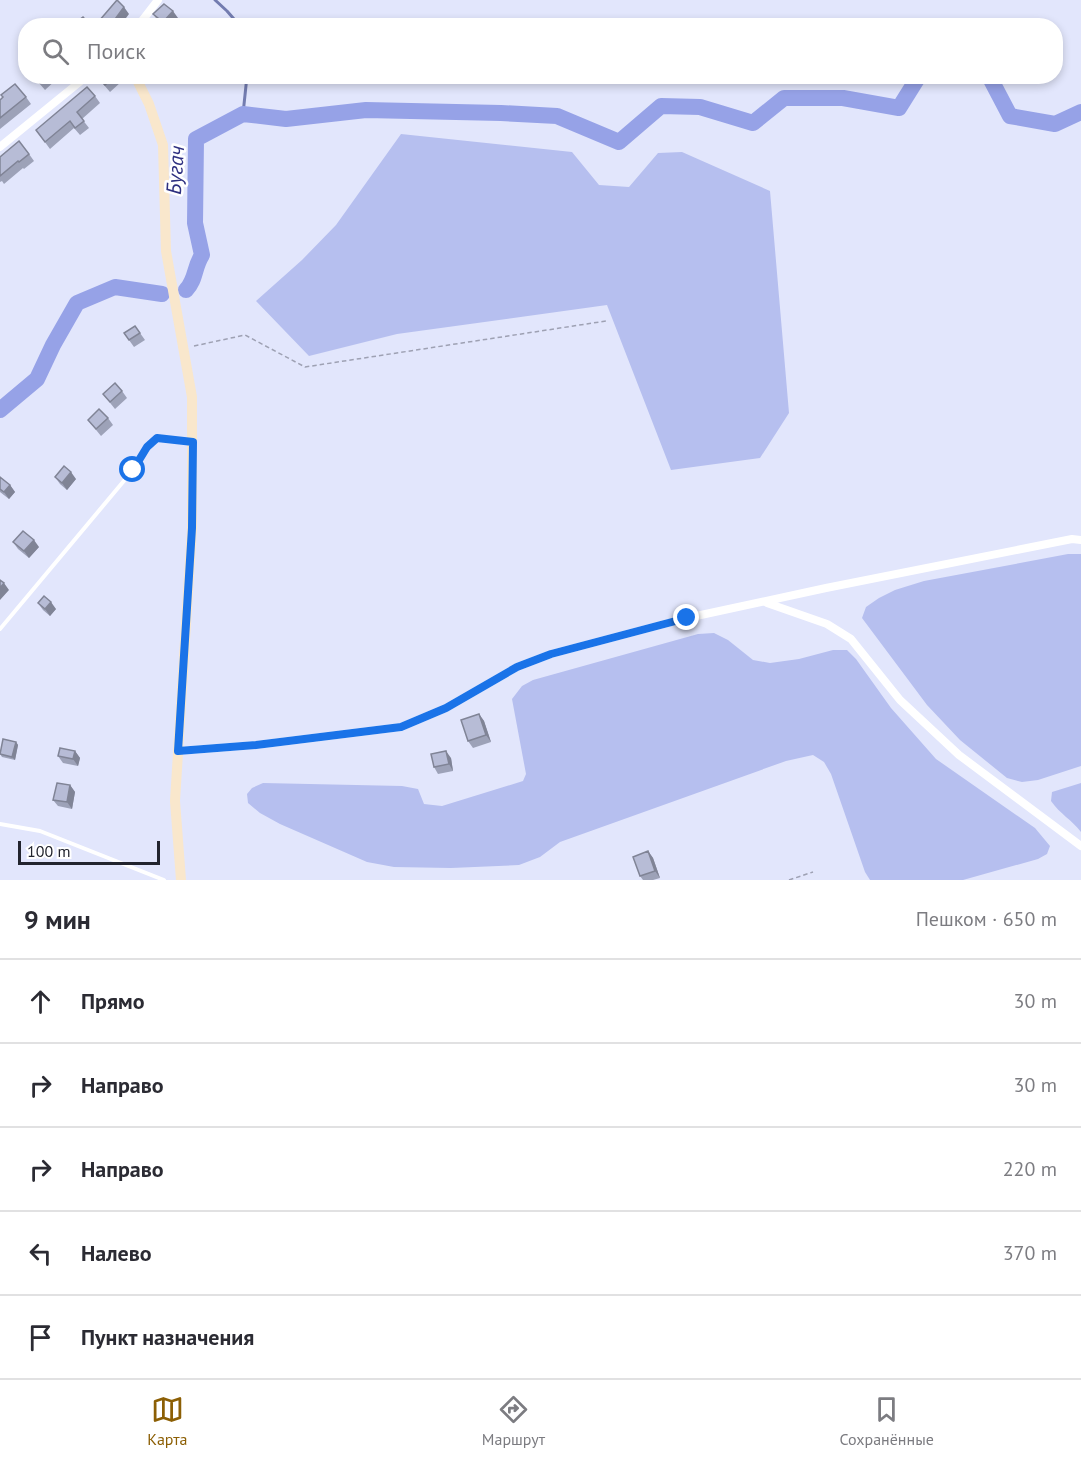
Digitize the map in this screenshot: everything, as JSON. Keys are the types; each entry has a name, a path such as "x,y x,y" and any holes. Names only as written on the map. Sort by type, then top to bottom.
{"street":[{"path":"144,18 158,0"},
{"path":"0,147 77,84"},
{"path":"139,84 157,122 163,145 166,250 192,397 192,528 175,801 181,880"},
{"path":"178,751 256,745 401,727 446,708 517,667 551,654 687,618 826,588 1072,539 1081,540"},
{"path":"765,602 827,624 851,639 900,700 959,755 1081,846"}],"lane":[{"path":"0,629 133,470 147,447 157,438 193,442"},
{"path":"0,824 40,831 164,880"}],"path":[{"path":"184,348 245,335 305,367 606,321"},
{"path":"789,880 813,872"}],"shaded area":[{"path":"401,134 572,152 599,185 629,187 658,153 682,152 770,191 789,413 760,458 671,470 607,305 397,334 309,356 256,301 302,260 336,225"},
{"path":"1068,554 1081,554 1081,766 1038,780 1022,782 1007,778 960,740 927,705 862,618 866,607 895,590 924,581"},
{"path":"714,633 728,640 753,660 770,663 799,659 833,650 847,650 891,708 936,759 1035,828 1050,846 1047,854 1038,859 963,880 870,880 865,872 831,774 824,762 813,755 786,761 560,842 540,857 519,865 451,868 394,867 367,862 280,824 248,803 247,794 252,788 263,783 402,786 418,789 424,804 442,806 523,781 526,774 512,699 522,686 533,680 698,634"},
{"path":"1081,783 1081,832 1051,801 1052,792"}],"building":[{"path":"117,0 124,7 116,18 102,18"},
{"path":"164,4 173,11 167,18 158,18 153,14"},
{"path":"15,84 26,97 0,118 0,100 3,97 1,95"},
{"path":"87,87 95,96 77,112 84,121 75,128 70,121 45,142 36,130"},
{"path":"19,141 29,154 0,176 0,157"},
{"path":"135,326 140,333 129,340 124,333"},
{"path":"115,383 122,391 110,402 103,394"},
{"path":"99,409 108,418 96,429 88,420"},
{"path":"64,466 71,472 62,483 55,477"},
{"path":"0,477 10,485 4,492 0,489"},
{"path":"23,531 34,540 24,551 13,542"},
{"path":"44,596 51,602 45,609 38,603"},
{"path":"479,714 486,735 468,741 461,720"},
{"path":"3,739 16,742 12,757 0,754"},
{"path":"60,748 75,751 73,759 58,756"},
{"path":"446,751 449,764 434,767 431,754"},
{"path":"57,783 70,785 67,802 53,800"},
{"path":"648,851 655,871 640,876 633,857"}],"waterway":[{"path":"215,0 233,18"},
{"path":"243,114 246,84"},
{"name":"Бугач","path":"186,290 192,282 202,255 195,223 196,139 243,114 286,119 366,110 557,116 619,142 661,106 700,107 753,123 784,98 843,98 899,108 914,84"},
{"name":"Бугач","path":"993,84 1010,116 1055,124 1081,112"},
{"name":"Бугач","path":"0,410 37,379 77,303 115,287 162,294"}],"route":[{"path":"133,470 147,447 157,438 193,442 192,528 178,751 256,745 401,727 446,708 517,667 551,654 687,618"}]}
